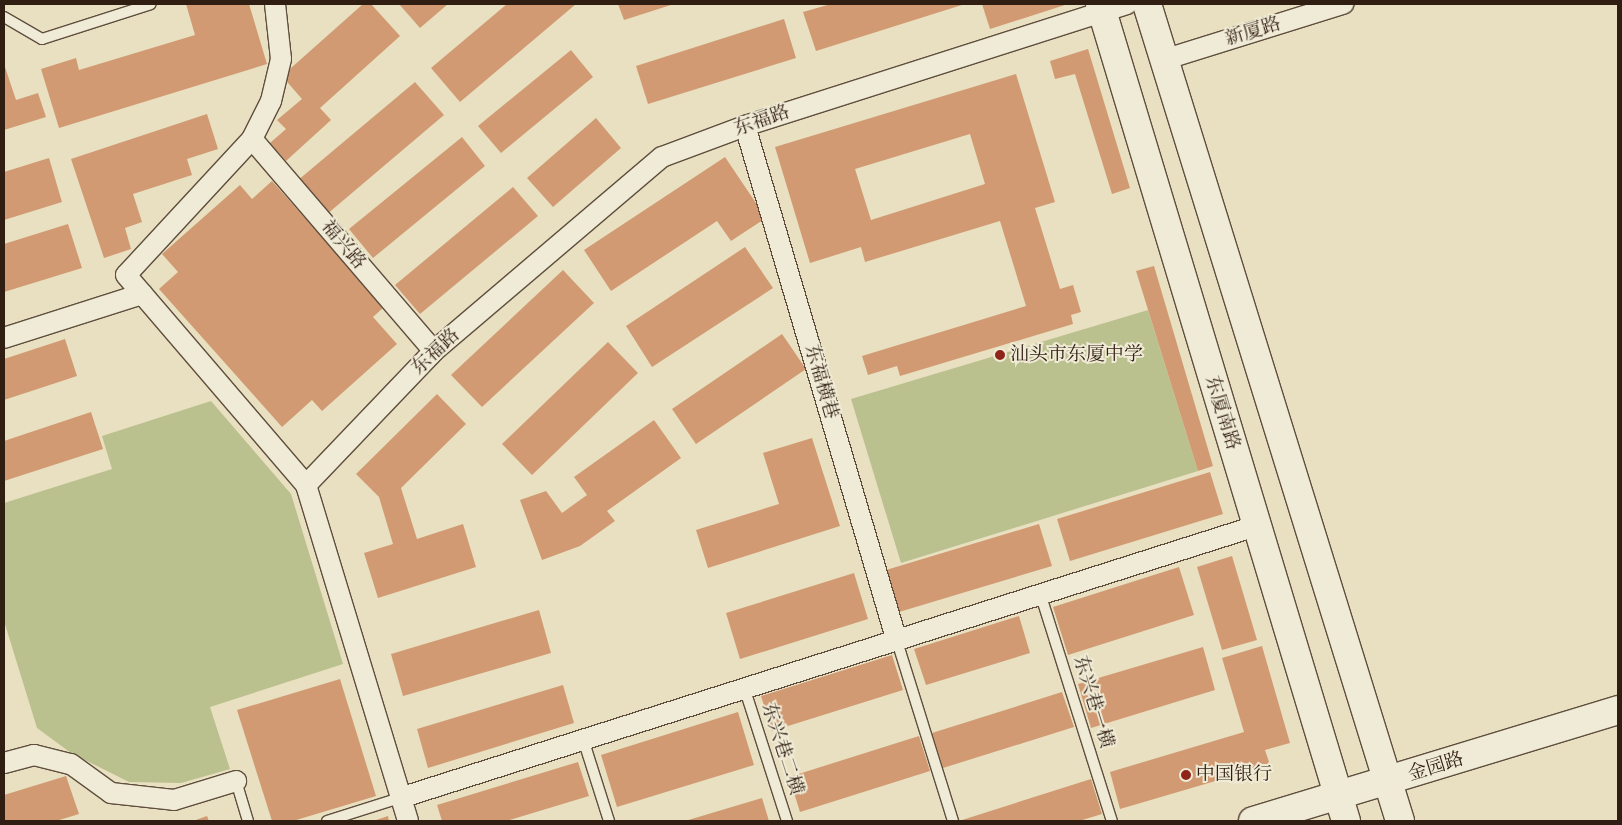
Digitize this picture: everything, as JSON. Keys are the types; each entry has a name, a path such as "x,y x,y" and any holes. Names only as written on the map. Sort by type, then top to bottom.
{"street":[{"path":"275,4 281,59 271,101 252,139 126,275 306,484 408,821"},
{"path":"1147,4 1400,821"},
{"name":"新厦路","path":"1164,60 1343,4"},
{"name":"东福路","path":"306,484 434,351 662,157 745,126 1110,6"},
{"name":"东厦南路","path":"1110,6 1256,526 1342,808"},
{"name":"东福横巷","path":"745,126 896,638"},
{"name":"福兴路","path":"252,139 434,351"},
{"path":"4,338 142,294"},
{"path":"400,798 896,638 1256,526"},
{"name":"金园路","path":"1253,821 1342,808 1389,782 1618,710"},
{"path":"4,763 34,755 72,764 111,793 174,800 236,781"}],"lane":[{"path":"4,17 42,39 151,4"},
{"name":"东兴巷一横","path":"1040,593 1112,821"},
{"path":"896,638 953,821"},
{"name":"东兴巷二横","path":"744,687 787,821"},
{"path":"583,739 609,821"},
{"path":"236,781 248,821"},
{"path":"327,821 400,798"}],"green space":[{"path":"1148,310 1198,471 901,563 851,399"},
{"path":"211,401 291,494 343,664 210,707 230,769 181,783 129,782 71,753 37,728 4,621 4,503 112,469 102,436"}],"building":[{"path":"186,4 249,4 267,64 59,128 41,69 76,58 79,70 195,35"},
{"path":"363,4 371,4 400,36 320,108 331,120 286,161 270,143 286,129 277,120 302,99 282,76"},
{"path":"399,4 448,4 420,28"},
{"path":"507,4 576,4 460,102 431,68"},
{"path":"618,4 674,4 624,20"},
{"path":"831,4 965,4 816,51 803,12"},
{"path":"982,4 1068,4 990,29"},
{"path":"784,19 796,58 648,104 636,66"},
{"path":"1088,49 1130,188 1112,194 1075,74 1055,79 1050,61"},
{"path":"571,50 593,77 501,153 478,126"},
{"path":"4,64 16,100 38,93 46,117 4,130"},
{"path":"1016,74 1055,202 1035,208 1060,289 1073,285 1081,312 1071,315 1073,324 900,376 897,366 868,375 862,356 1026,306 1000,221 865,262 861,247 810,263 775,147","holes":["970,134 985,184 871,220 855,169"]},
{"path":"415,82 444,115 326,215 297,181"},
{"path":"207,114 218,149 187,159 192,175 133,194 142,222 125,228 131,249 104,258 71,159"},
{"path":"596,118 621,148 553,207 527,178"},
{"path":"462,137 485,166 373,258 349,229"},
{"path":"725,157 766,218 731,241 717,221 611,291 584,250"},
{"path":"49,158 62,202 4,220 4,172"},
{"path":"272,181 384,307 373,317 397,344 322,411 312,400 282,427 159,289 178,272 162,254 240,185 252,199"},
{"path":"513,187 538,216 420,314 395,285"},
{"path":"68,224 82,268 4,292 4,244"},
{"path":"745,247 773,288 652,367 626,326"},
{"path":"1154,266 1213,466 1198,471 1136,271"},
{"path":"563,270 594,303 482,407 451,375"},
{"path":"782,334 806,369 696,444 672,409"},
{"path":"65,339 77,376 4,400 4,359"},
{"path":"608,342 638,373 532,475 502,444"},
{"path":"437,394 466,424 401,488 417,539 463,524 476,567 378,598 364,553 393,544 379,497 356,474"},
{"path":"91,412 103,449 4,481 4,441"},
{"path":"654,420 681,458 607,511 615,521 580,546 542,560 520,500 546,491 562,513 587,495 574,477"},
{"path":"812,438 840,526 708,568 696,530 779,504 763,453"},
{"path":"1210,472 1223,514 1070,561 1057,519"},
{"path":"1039,524 1052,566 899,612 886,570"},
{"path":"1232,556 1257,640 1222,650 1197,567"},
{"path":"1179,567 1194,615 1068,655 1053,607"},
{"path":"854,573 868,619 740,659 726,613"},
{"path":"539,610 551,653 403,696 391,654"},
{"path":"1019,616 1030,653 926,685 914,649"},
{"path":"1262,646 1290,743 1265,750 1270,765 1120,809 1110,772 1244,732 1222,658"},
{"path":"1203,647 1215,690 1091,728 1078,684"},
{"path":"892,655 903,690 772,731 761,696"},
{"path":"340,679 376,796 293,821 272,821 237,710"},
{"path":"563,685 574,723 428,768 417,729"},
{"path":"1062,692 1074,727 943,768 932,733"},
{"path":"738,712 754,765 617,807 601,755"},
{"path":"919,736 930,771 800,812 789,777"},
{"path":"578,762 589,796 506,821 442,821 437,805"},
{"path":"66,776 79,814 56,821 4,821 4,795"},
{"path":"1091,779 1102,814 1079,821 959,821"},
{"path":"762,798 769,821 685,821"},
{"path":"207,816 209,821 193,821"},
{"path":"388,816 389,821 373,821"}],"place":[{"name":"汕头市东厦中学","path":"1000,355"},
{"name":"中国银行","path":"1186,775"}]}
